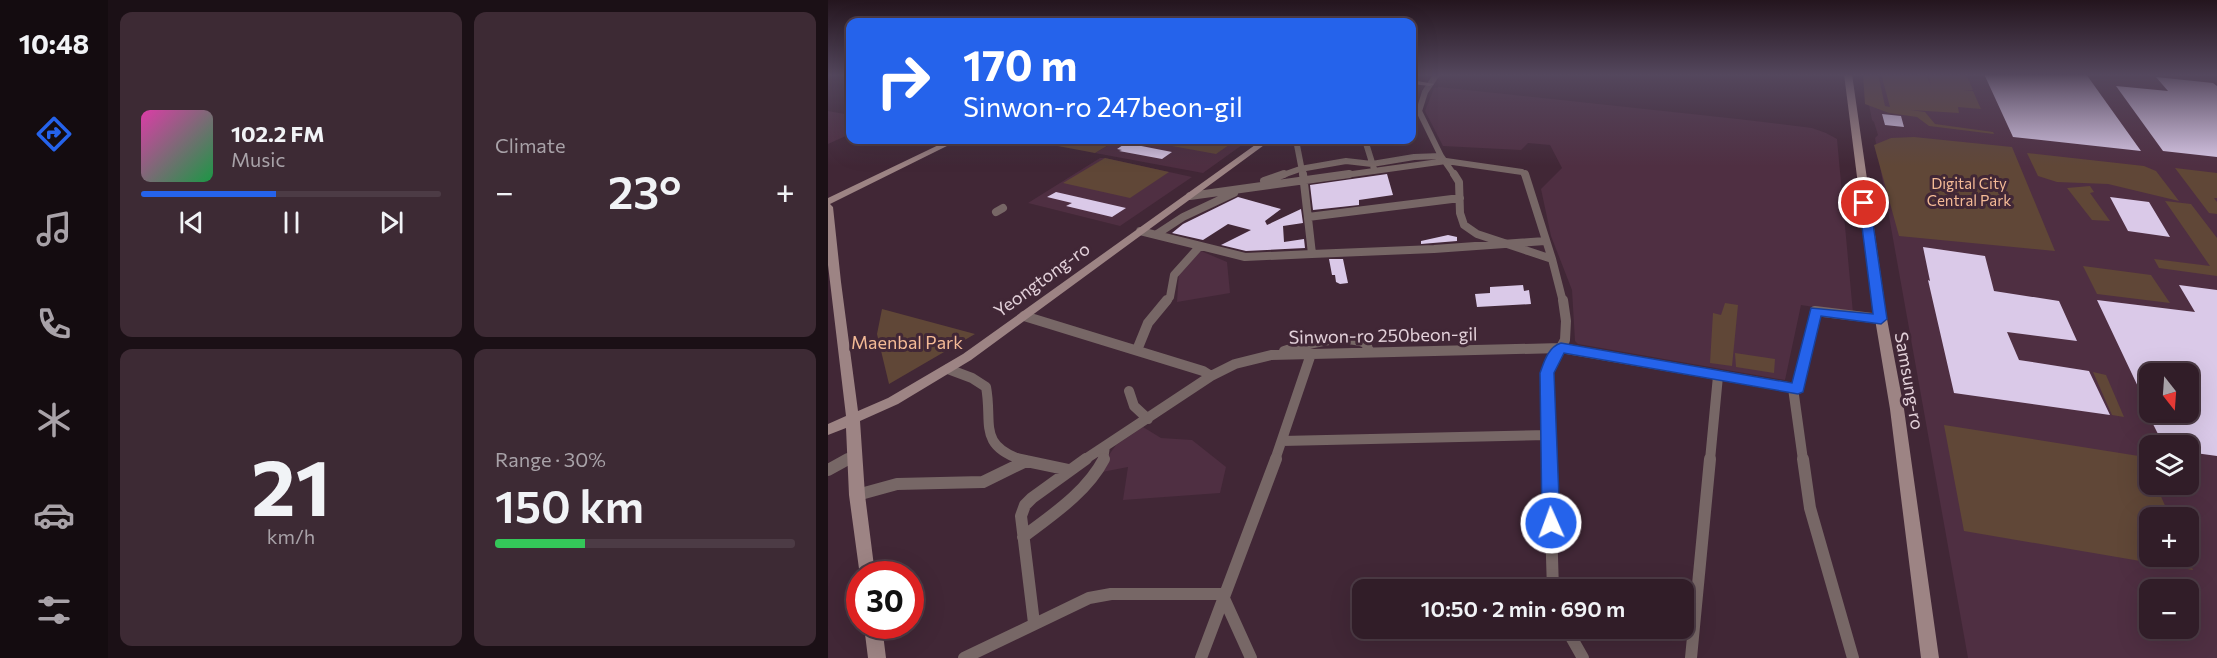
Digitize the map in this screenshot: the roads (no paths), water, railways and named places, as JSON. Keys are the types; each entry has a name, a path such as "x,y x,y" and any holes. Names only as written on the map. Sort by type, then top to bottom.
{"street":[{"name":"Samsung-ro","path":"1852,105 1881,319 1897,409 1930,658"},
{"path":"1416,113 1459,182 1461,220 1467,228 1477,234 1552,259"},
{"path":"828,202 947,144"},
{"name":"Yeongtong-ro","path":"828,430 853,421 893,401 948,369 1261,144"},
{"path":"1297,144 1304,181 1312,254"},
{"path":"1366,144 1373,167"},
{"path":"1190,196 1304,181 1373,167 1444,158 1525,173 1552,259 1564,310 1565,340 1553,356 1547,373 1553,579"},
{"path":"1157,234 1183,217 1245,188 1300,169 1346,161 1373,167"},
{"path":"1215,177 1214,186 1219,192"},
{"path":"1308,217 1460,198"},
{"path":"828,207 853,421 857,495 865,561"},
{"path":"1140,231 1245,257 1514,245 1545,241"},
{"path":"1137,350 1148,323 1170,297 1174,275 1200,246"},
{"path":"1853,658 1810,508 1793,388 1798,389 1815,311 1881,319"},
{"path":"1024,316 1203,371 1211,376"},
{"path":"1271,355 1339,340 1362,340 1366,343 1369,352"},
{"name":"Sinwon-ro 250beon-gil","path":"1034,623 1021,516 1025,505 1069,470 1105,446 1130,424 1148,419 1211,376 1235,364 1271,355 1561,348 1793,388"},
{"path":"1201,658 1222,594 1282,441 1311,354"},
{"path":"948,369 972,378 986,387 991,438 1003,452 1026,461 1069,470"},
{"path":"1691,658 1718,376"},
{"path":"1130,391 1134,406 1148,419"},
{"path":"1282,441 1548,435"},
{"path":"1023,537 1068,503 1083,488 1102,460 1107,450 1105,446"},
{"path":"828,470 855,454"},
{"path":"857,495 897,484 986,481 1026,461"},
{"path":"964,658 1078,602 1100,596 1222,594"},
{"path":"1222,594 1251,658"},
{"path":"875,639 877,658"},
{"path":"1572,639 1583,658"}],"park label":[{"name":"Digital City Central Park","path":"1969,192"},
{"name":"Maenbal Park","path":"907,343"}]}
